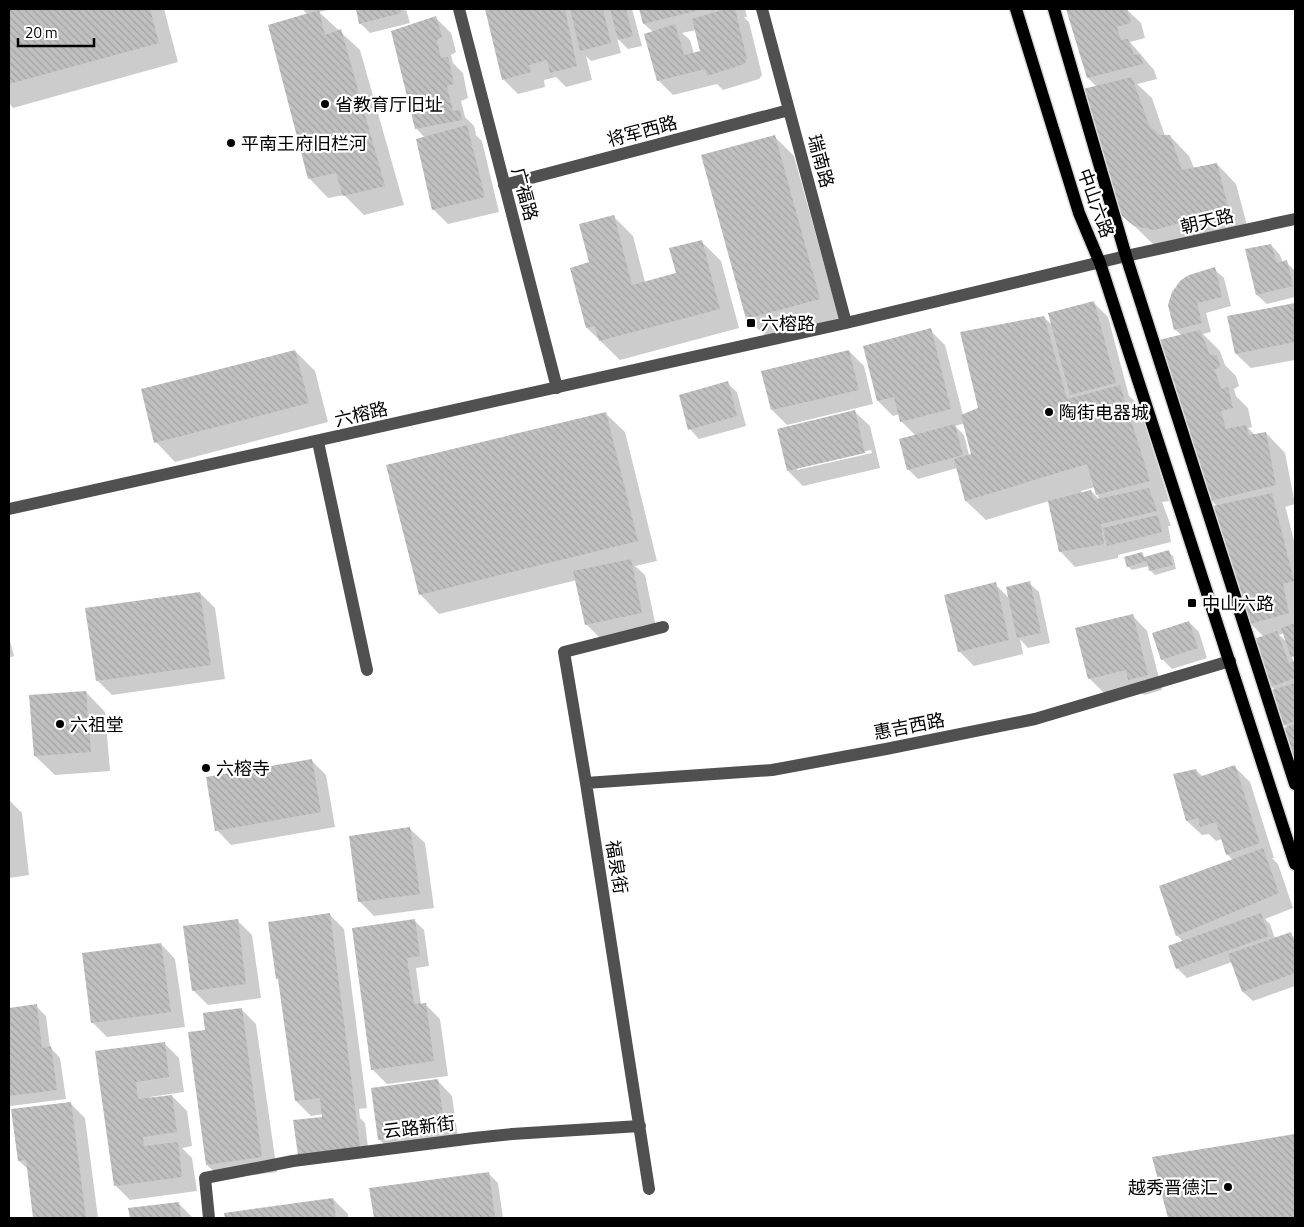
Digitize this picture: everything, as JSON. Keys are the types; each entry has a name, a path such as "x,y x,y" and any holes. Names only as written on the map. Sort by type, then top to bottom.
{"main road":[{"name":"中山六路","path":"1016,9 1078,213 1100,263 1295,864"},
{"name":"中山六路","path":"1054,9 1126,256 1295,784"}],"street":[{"name":"广福路","path":"459,9 557,388"},
{"name":"瑞南路","path":"762,9 846,323"},
{"name":"将军西路","path":"504,186 789,110"},
{"name":"朝天路","path":"1100,263 1295,219"},
{"name":"六榕路","path":"9,509 318,442 846,323 1100,263"},
{"path":"318,442 367,670"},
{"name":"福泉街","path":"649,1189 564,652 663,627"},
{"name":"惠吉西路","path":"586,783 772,770 886,749 1036,719 1230,661"},
{"name":"云路新街","path":"209,1218 205,1178 293,1161 465,1139 512,1134 640,1126"}],"building":[{"path":"9,9 150,9 159,43 9,84"},
{"path":"356,9 400,9 401,13 359,24"},
{"path":"485,9 565,9 577,66 550,73 547,60 529,65 531,72 502,80"},
{"path":"570,9 603,9 611,43 580,51"},
{"path":"610,9 626,9 633,36 618,40"},
{"path":"639,9 703,9 643,24"},
{"path":"726,9 735,9 747,59 744,64 707,76 705,69 657,81 644,34 675,24 684,55 700,51 692,19"},
{"path":"1066,9 1127,9 1131,23 1117,27 1121,40 1128,39 1134,55 1140,54 1143,64 1087,78"},
{"name":"省教育厅旧址","path":"319,10 325,35 341,29 385,186 343,196 336,173 308,179 268,25"},
{"path":"436,16 442,37 437,40 441,58 448,57 454,84 447,86 453,111 460,110 462,120 415,129 391,31"},
{"path":"1132,77 1149,125 1159,135 1170,135 1182,170 1217,163 1229,210 1154,230 1134,226 1122,216 1117,206 1083,89"},
{"path":"467,125 485,197 432,210 416,139"},
{"path":"775,135 820,299 746,319 701,155"},
{"path":"614,215 632,285 676,273 669,248 702,240 720,309 599,341 595,326 586,328 570,268 589,262 579,224"},
{"path":"1271,244 1277,263 1287,260 1293,286 1256,295 1245,249"},
{"path":"1215,267 1222,297 1197,303 1202,323 1174,330 1168,305 1172,292 1181,280 1189,275"},
{"path":"1094,301 1116,383 1070,395 1048,313"},
{"path":"1295,303 1295,342 1235,354 1227,316"},
{"name":"陶街电器城","path":"1044,316 1067,399 1120,385 1150,481 1096,495 1087,464 965,501 954,459 971,454 961,415 978,408 960,332"},
{"path":"931,328 951,409 900,422 894,397 877,401 863,346"},
{"path":"1200,330 1210,355 1217,355 1220,366 1215,370 1221,389 1228,387 1233,408 1221,411 1226,429 1246,425 1249,435 1266,432 1276,485 1210,501 1155,341"},
{"path":"295,350 309,403 154,443 141,389"},
{"path":"849,350 859,390 771,410 761,371"},
{"path":"728,381 737,416 688,430 679,395"},
{"path":"855,410 865,453 787,471 777,429"},
{"path":"606,412 638,541 419,595 386,465"},
{"path":"955,424 963,455 907,470 899,439"},
{"path":"1149,488 1157,511 1101,524 1104,544 1059,552 1048,501 1091,490 1094,500"},
{"path":"1272,493 1294,581 1283,584 1289,613 1250,624 1213,506"},
{"path":"1158,515 1162,532 1107,546 1103,528"},
{"path":"1169,550 1173,565 1149,571 1147,561 1127,567 1124,557 1142,552 1144,557"},
{"path":"631,559 642,613 585,625 573,571"},
{"path":"1030,581 1041,633 1017,638 1006,587"},
{"path":"996,582 1009,640 958,652 944,595"},
{"path":"200,592 211,665 96,681 85,608"},
{"path":"1133,614 1148,675 1128,680 1126,670 1088,679 1075,628"},
{"path":"1189,621 1198,648 1161,660 1152,633"},
{"path":"1295,623 1295,656 1291,657 1281,628"},
{"path":"1277,631 1289,663 1295,661 1295,678 1270,687 1254,639"},
{"path":"1295,683 1295,721 1283,725 1272,690"},
{"name":"六祖堂","path":"86,691 91,752 34,756 29,695"},
{"path":"1295,724 1295,761 1284,728"},
{"path":"312,759 321,812 215,831 206,777"},
{"path":"1235,765 1260,843 1226,855 1216,822 1200,827 1198,818 1186,821 1173,774 1196,769 1199,777"},
{"path":"410,827 420,894 358,902 349,836"},
{"path":"1263,848 1279,893 1176,936 1159,886"},
{"path":"330,913 360,1147 298,1155 293,1120 322,1117 320,1098 295,1101 268,922"},
{"path":"1261,913 1269,936 1176,969 1168,946"},
{"path":"238,919 246,984 192,991 183,926"},
{"path":"415,919 420,956 407,958 414,1004 426,1003 434,1061 371,1070 352,928"},
{"path":"1291,932 1295,945 1295,973 1242,992 1228,954"},
{"path":"161,943 171,1012 91,1023 82,953"},
{"path":"37,1004 42,1048 51,1046 57,1090 9,1096 9,1008"},
{"path":"242,1008 262,1157 206,1165 188,1032 205,1030 203,1013"},
{"path":"165,1042 169,1077 136,1082 138,1099 172,1095 177,1132 143,1137 144,1146 178,1142 182,1177 114,1186 95,1051"},
{"path":"438,1079 445,1131 378,1140 371,1088"},
{"path":"71,1102 86,1218 33,1218 26,1160 18,1161 11,1109"},
{"name":"越秀晋德汇","path":"1295,1134 1295,1218 1168,1218 1152,1157"},
{"path":"489,1172 495,1218 374,1218 369,1188"},
{"path":"333,1198 336,1218 225,1218 224,1213"},
{"path":"179,1202 181,1218 130,1218 128,1208"}],"place":[{"name":"省教育厅旧址","path":"325,104"},
{"name":"平南王府旧栏河","path":"231,143"},
{"name":"六榕路","path":"751,323"},
{"name":"陶街电器城","path":"1049,412"},
{"name":"中山六路","path":"1192,603"},
{"name":"六祖堂","path":"60,724"},
{"name":"六榕寺","path":"206,768"},
{"name":"越秀晋德汇","path":"1228,1187"}]}
